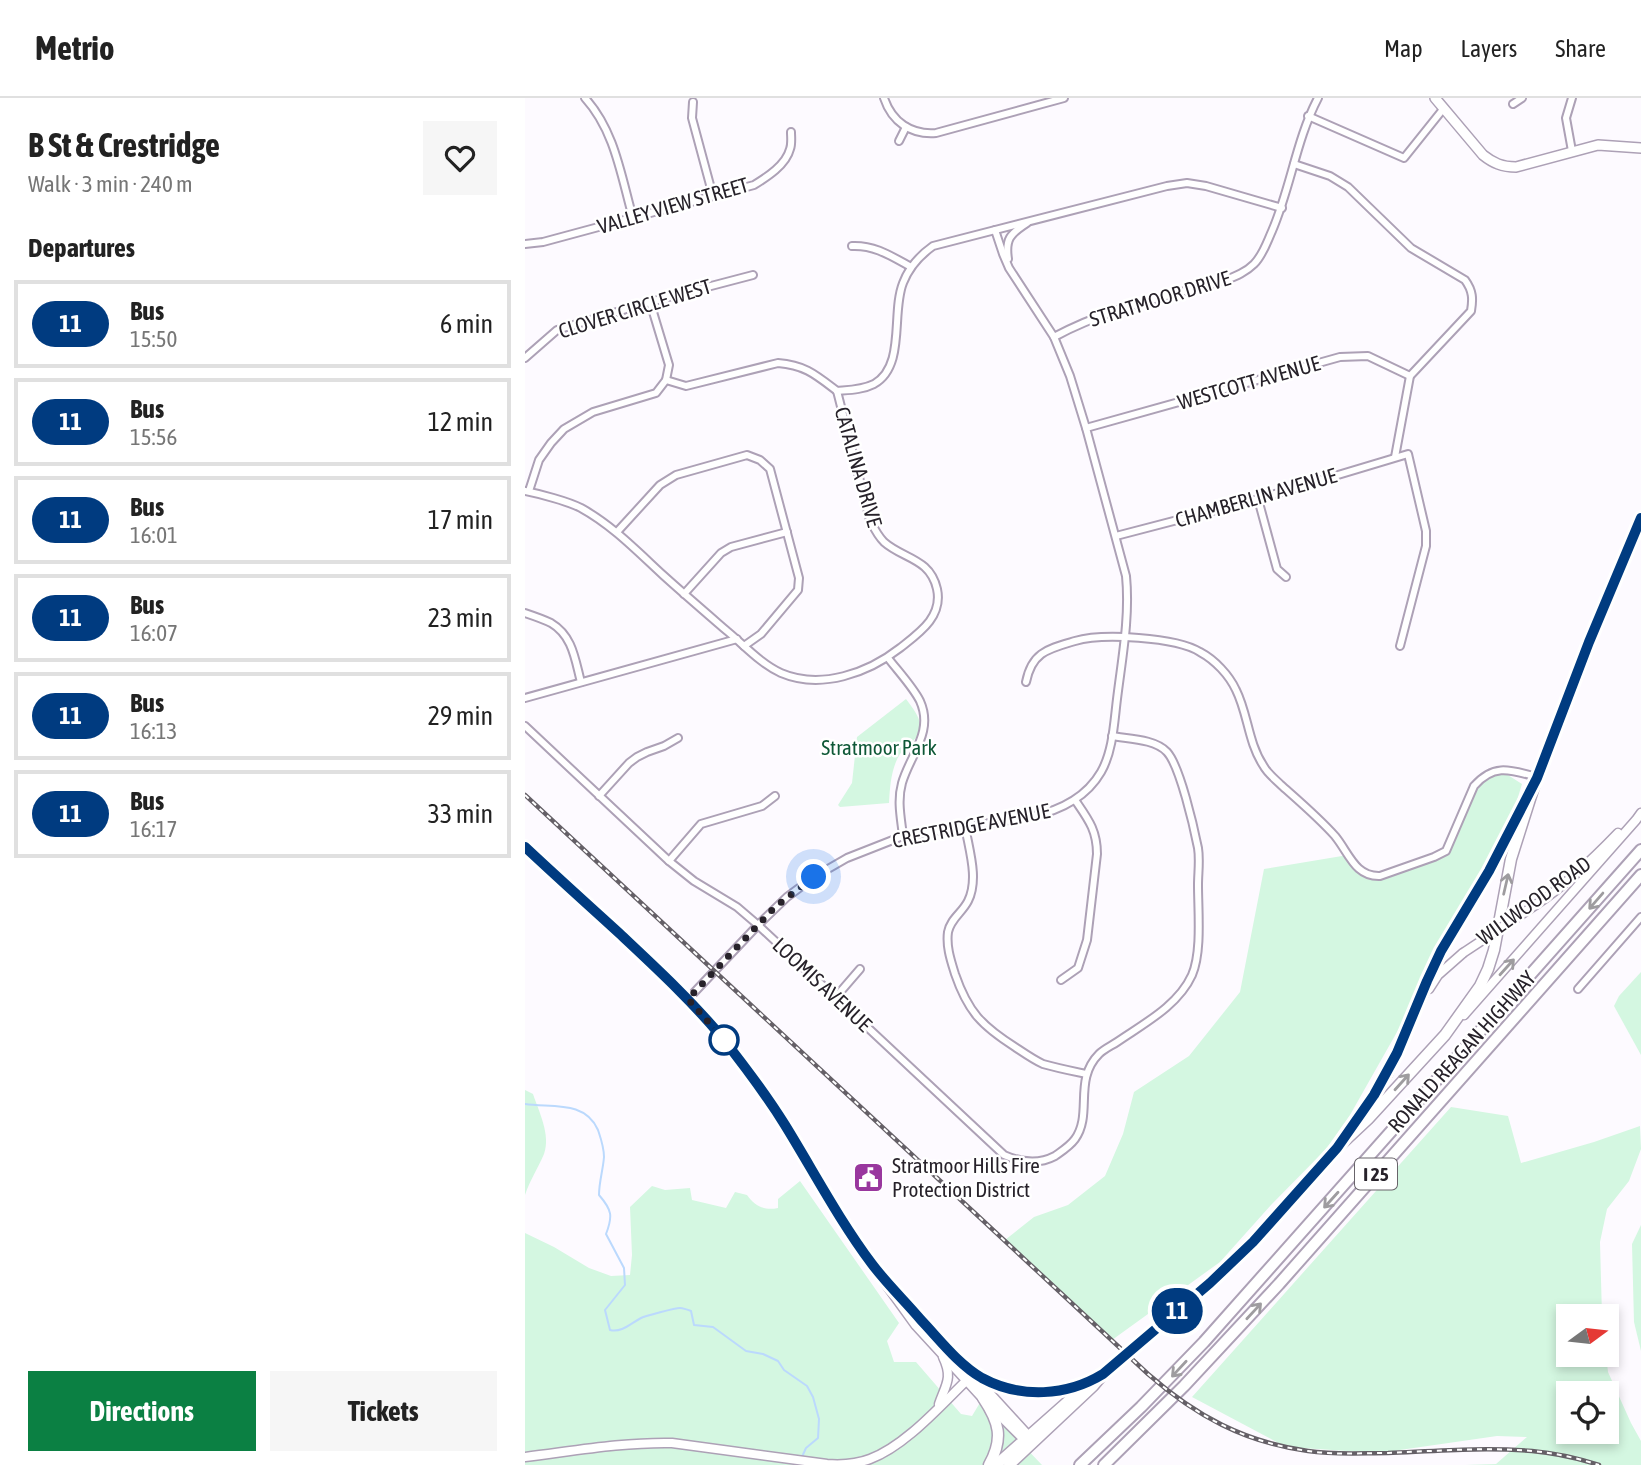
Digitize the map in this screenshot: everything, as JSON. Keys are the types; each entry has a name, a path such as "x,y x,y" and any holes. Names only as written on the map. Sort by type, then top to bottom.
{"highway":[{"name":"RONALD REAGAN HIGHWAY","path":"1080,1465 1204,1342 1641,850"},
{"name":"RONALD REAGAN HIGHWAY","path":"1104,1465 1184,1386 1279,1283 1641,875"}],"main road":[{"path":"1435,98 1483,155 1499,165 1515,167 1598,145 1641,148"},
{"path":"1009,1465 1028,1439 1089,1383 1210,1283 1253,1242 1337,1148 1368,1119 1445,1035 1469,1003 1488,969 1494,950 1511,859 1537,778 1589,642 1641,518"},
{"path":"1337,1148 1387,1074 1441,951 1489,871 1537,778"},
{"path":"525,848 688,999 718,1034 755,1080 786,1126 829,1201 916,1325 983,1398 1028,1439"},
{"path":"874,1267 1028,1439"},
{"path":"963,1364 993,1383 1022,1391 1059,1391 1089,1383"},
{"path":"996,1465 1093,1386 1103,1374"},
{"path":"983,1398 998,1429 996,1450 989,1465"}],"street":[{"path":"586,98 609,134 633,218"},
{"path":"884,98 897,121 926,134 1064,98"},
{"name":"STRATMOOR DRIVE","path":"1054,337 1097,316 1226,280 1242,274 1254,264 1263,252 1282,208 1299,141 1318,98"},
{"path":"1513,104 1522,98"},
{"path":"1570,98 1566,118 1572,151"},
{"path":"693,102 692,118 713,197"},
{"path":"1308,116 1404,158 1444,108"},
{"path":"899,141 906,127"},
{"name":"VALLEY VIEW STREET","path":"525,244 543,242 754,185 773,172 786,157 790,149 791,132"},
{"path":"1294,164 1329,176 1348,187 1411,248 1465,280 1471,289 1471,311 1410,376 1395,457"},
{"path":"995,230 1187,183 1282,208"},
{"path":"1009,268 1008,242 1016,230 1031,220"},
{"name":"CRESTRIDGE AVENUE","path":"688,999 787,897 814,877 856,854 904,836 1056,810 1075,800 1101,774 1112,736 1125,637 1128,597 1126,576 1070,376 1054,337 1009,268 995,230"},
{"name":"CATALINA DRIVE","path":"527,491 579,508 617,532 744,646 781,673 817,680 855,674 888,657 928,626 937,607 937,590 930,572 886,544 877,535 870,520 837,391 858,389 875,383 888,371 894,355 898,299 902,284 922,254 933,246 995,230"},
{"path":"852,246 881,250 911,267"},
{"name":"CLOVER CIRCLE WEST","path":"525,358 557,330 753,275"},
{"path":"527,491 539,460 565,429 593,412 656,393 666,380 669,365 650,302"},
{"name":"WESTCOTT AVENUE","path":"1086,428 1340,358 1367,356 1410,376"},
{"path":"666,380 686,386 778,363 793,364 811,371 837,391"},
{"name":"CHAMBERLIN AVENUE","path":"1116,537 1258,499 1408,454 1426,531 1426,546 1400,646"},
{"path":"617,532 660,485 676,475 747,455 760,460 769,469 799,578 797,590 761,634 744,646"},
{"path":"1258,499 1277,569 1286,577"},
{"path":"684,594 721,553 731,547 787,532"},
{"path":"525,613 552,624 564,633 572,645 581,682"},
{"path":"1026,682 1028,668 1038,656 1055,647 1082,639 1125,637 1183,645 1199,651 1214,661 1236,690 1254,750 1264,768 1334,835 1361,873 1371,876 1380,876 1445,851 1474,786 1489,772 1500,770 1537,778"},
{"path":"525,698 737,639"},
{"path":"888,657 919,701 924,715 922,738 902,782 898,804 904,836"},
{"name":"LOOMIS AVENUE","path":"525,726 669,861 694,881 737,907 758,925 1004,1154 1017,1161 1041,1161 1068,1147 1076,1139 1081,1127 1086,1074"},
{"path":"965,826 973,876 972,889 964,909 952,919 947,943 963,997 979,1020 994,1034 1041,1063 1086,1074 1099,1054 1176,999 1192,976 1198,956 1199,850 1178,772 1167,751 1152,743 1112,736"},
{"path":"599,796 637,757 678,738"},
{"path":"669,861 701,824 762,806 775,796"},
{"path":"1061,980 1078,968 1087,940 1097,854 1093,826 1075,800"},
{"name":"WILLWOOD ROAD","path":"1408,1028 1438,975 1463,953 1552,894 1641,812"},
{"name":"WILLWOOD ROAD","path":"1445,1035 1641,812"},
{"path":"1578,989 1641,917"},
{"path":"835,998 860,969"},
{"path":"937,1409 949,1381 948,1368 942,1355"},
{"path":"525,1457 651,1442 841,1465 869,1460 888,1450 904,1439 967,1381"}],"green space":[{"name":"Stratmoor Park","path":"906,699 920,725 917,736 897,759 891,778 889,803 840,807 838,805 852,783 857,737"},
{"path":"1500,770 1522,784 1504,843 1350,1115 1326,1149 1220,1262 1112,1340 1005,1240 1034,1217 1068,1205 1105,1176 1123,1134 1134,1092 1189,1056 1240,992 1264,869 1348,855 1361,873 1380,876 1434,857 1450,843 1474,786"},
{"path":"1641,972 1641,1055 1614,1006 1619,996"},
{"path":"525,1090 533,1094 543,1124 546,1147 525,1195"},
{"path":"1451,1107 1508,1116 1521,1163 1640,1126 1641,1149 1629,1181 1607,1209 1600,1242 1602,1304 1556,1304 1556,1367 1607,1367 1612,1381 1556,1381 1556,1444 1619,1444 1619,1396 1641,1441 1641,1465 1465,1465 1496,1464 1527,1437 1497,1436 1379,1453 1286,1447 1192,1397"},
{"path":"800,1181 899,1323 887,1341 894,1362 916,1362 961,1414 972,1416 981,1401 1042,1465 525,1465 525,1233 589,1268 611,1276 630,1275 630,1207 652,1186 665,1190 690,1188 692,1200 726,1208 735,1192 747,1195 760,1207 773,1209 778,1208 778,1199"},
{"path":"1641,1225 1641,1351 1634,1322 1632,1244"}],"waterway":[{"path":"525,1104 576,1110 592,1120 598,1130 604,1157 599,1195 610,1213 606,1234 624,1268 625,1285 605,1310 610,1330 622,1329 641,1318 682,1308 691,1311 694,1325 713,1327 746,1351 763,1354 778,1361 784,1370 807,1386 819,1419 818,1438 806,1448 801,1459"}],"railway":[{"path":"525,795 1148,1374 1203,1414 1242,1434 1308,1451 1348,1454 1514,1450 1558,1454 1599,1465"}],"bus line":[{"name":"11","path":"525,847 704,1016 755,1080 829,1201 874,1267 963,1364 993,1383 1022,1391 1059,1391 1089,1383 1210,1283 1253,1242 1337,1148 1374,1095 1397,1053 1441,951 1489,871 1537,778 1589,642 1641,518"}],"place":[{"name":"Stratmoor Hills Fire Protection District","path":"869,1178"}],"route":[{"path":"724,1040 688,999 775,907 814,877"}]}
